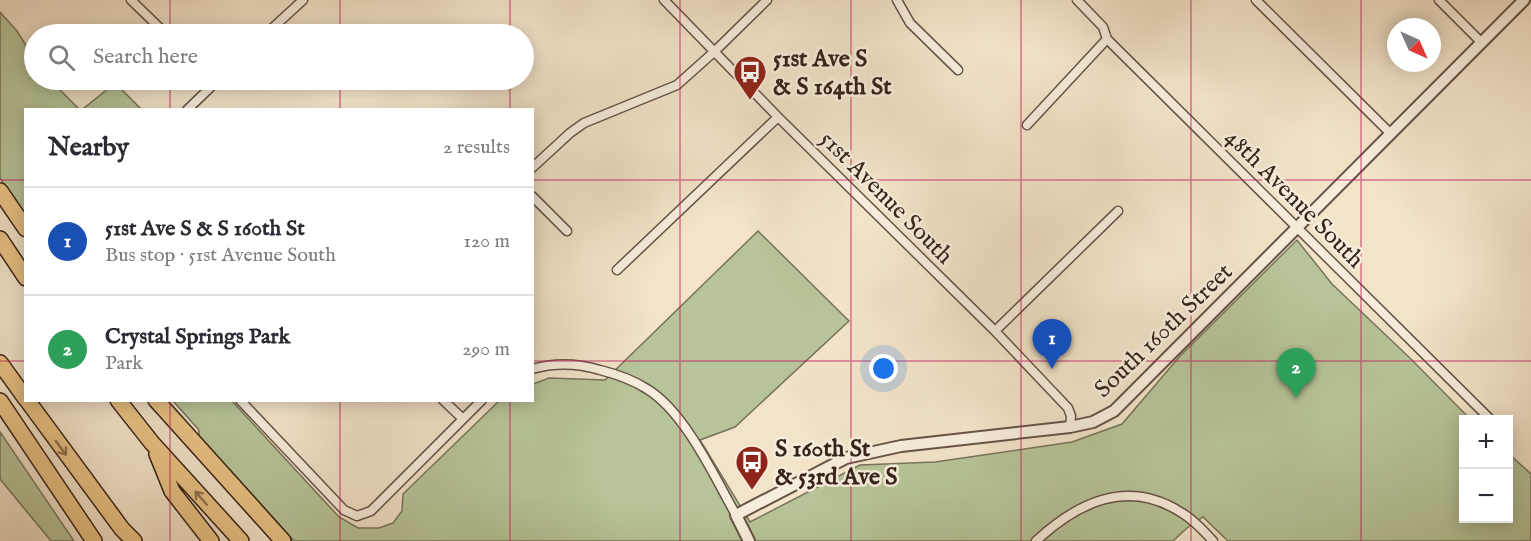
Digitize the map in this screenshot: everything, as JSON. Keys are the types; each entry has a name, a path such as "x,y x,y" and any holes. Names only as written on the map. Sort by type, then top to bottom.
{"highway":[{"path":"0,191 24,226"},
{"path":"0,239 24,275"},
{"path":"0,363 24,397"},
{"path":"0,401 96,541"},
{"path":"27,402 115,520 134,541"},
{"path":"120,402 152,443 241,541"},
{"path":"158,402 283,541"},
{"path":"152,443 172,491 211,541"}],"street":[{"path":"131,0 156,24"},
{"path":"277,24 303,0"},
{"name":"51st Avenue South","path":"664,0 778,117 995,331 1068,408 1071,416 1070,427"},
{"path":"534,166 584,123 677,85 766,0"},
{"path":"897,0 910,23 958,70"},
{"name":"48th Avenue South","path":"1077,0 1103,27 1107,39 1486,415"},
{"path":"1256,0 1391,134"},
{"path":"1439,0 1481,42"},
{"name":"South 160th Street","path":"736,515 846,458 901,446 1070,427 1093,422 1110,414 1524,0"},
{"path":"1027,125 1107,39"},
{"path":"189,108 206,90"},
{"path":"617,270 778,117"},
{"path":"534,198 567,231"},
{"path":"995,331 1118,211"},
{"path":"534,369 565,363 613,373 647,389 666,404 680,422 749,541"},
{"path":"242,402 344,510 357,516 370,511 480,402"},
{"path":"445,402 463,419"},
{"path":"1036,541 1065,516 1083,506 1098,500 1118,497 1148,499 1182,513 1213,541"}],"green space":[{"path":"0,12 24,42 24,90 60,90 78,108 24,108 24,213 0,178"},
{"path":"106,90 122,90 140,108 84,108"},
{"path":"758,231 849,321 735,427 700,440 750,522 860,465 935,462 1072,442 1122,424 1180,356 1297,240 1332,284 1466,415 1459,415 1459,523 1513,523 1513,458 1531,474 1531,541 1228,541 1203,517 1173,541 294,541 199,436 199,430 174,402 233,402 339,517 358,528 379,528 393,523 402,511 403,494 498,402 534,402 534,384 549,378 605,380"},
{"path":"0,432 74,541 51,541 0,479"}],"place":[{"name":"51st Ave S & S 164th St","path":"750,101"},
{"name":"51st Ave S & S 160th St","path":"1052,369"},
{"name":"Crystal Springs Park","path":"1296,398"},
{"name":"S 160th St & 53rd Ave S","path":"752,491"}]}
